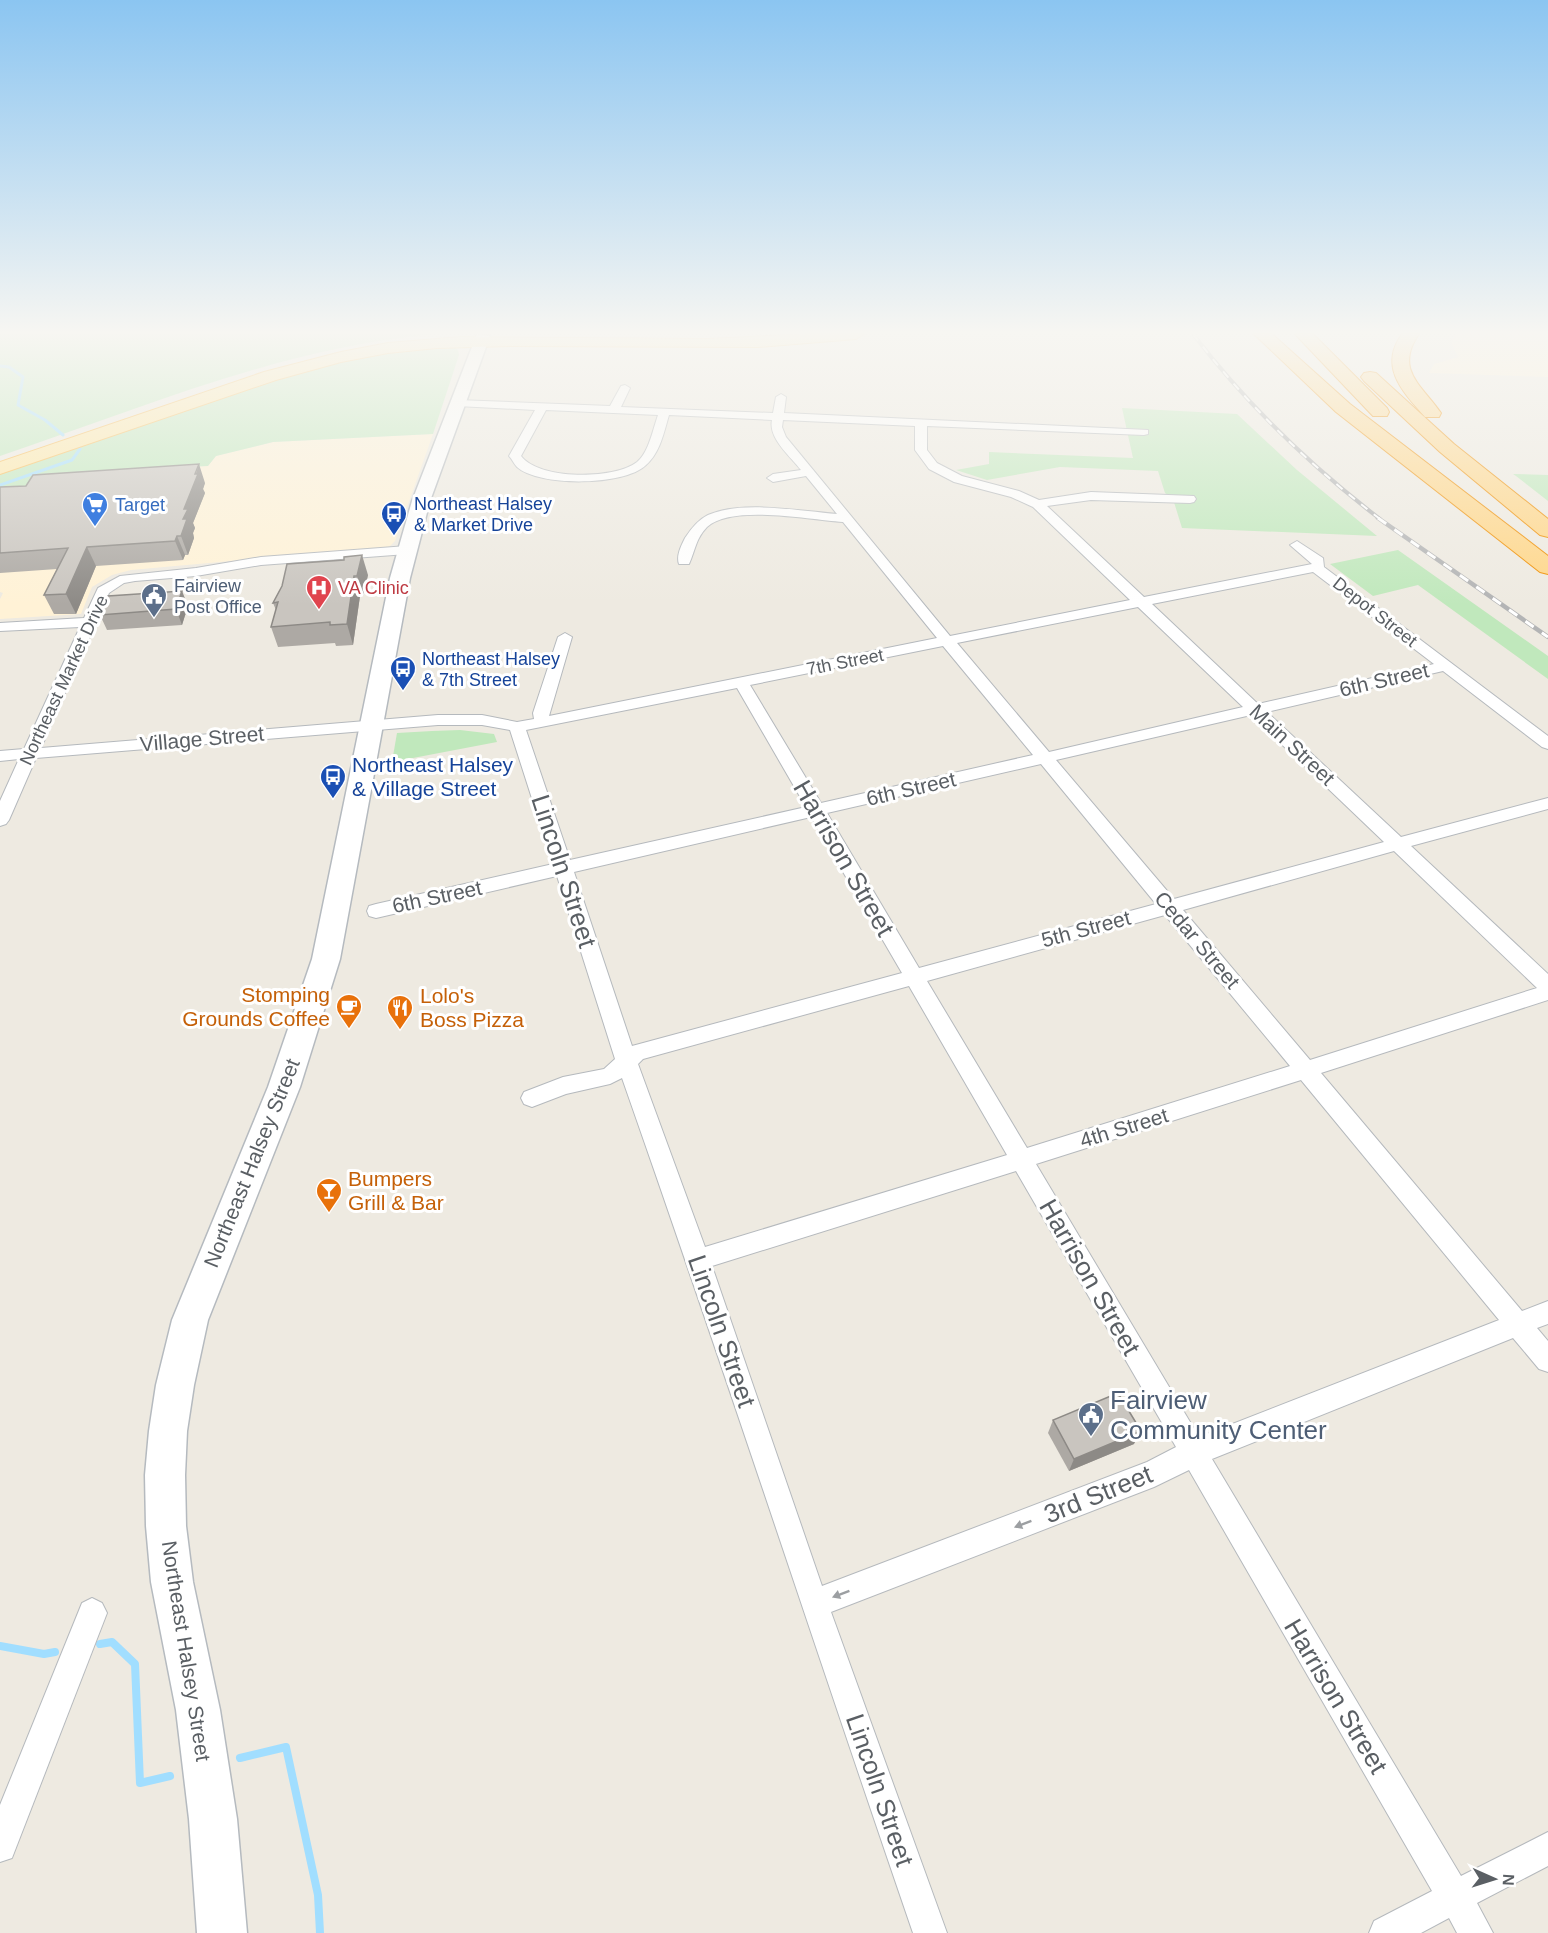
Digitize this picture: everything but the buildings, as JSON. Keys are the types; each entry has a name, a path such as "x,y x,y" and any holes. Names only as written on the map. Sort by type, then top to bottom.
{"highway":[{"path":"1364,424 1548,567"},
{"path":"1392,424 1458,483 1548,555"},
{"path":"1420,424 1548,529"},
{"path":"1443,424 1548,529"}],"main road":[{"path":"0,461 110,424"},
{"path":"0,468 130,424"},
{"name":"Northeast Halsey Street","path":"222,1933 213,1819 198,1710 171,1571 166,1526 165,1475 168,1431 190,1320 284,1087 326,959 406,550 421,501 450,424"}],"street":[{"path":"533,424 515,456 517,462 530,471 569,476 614,476 636,468 646,458 660,424"},
{"name":"Cedar Street","path":"776,424 781,438 947,641 1548,1360"},
{"path":"921,424 921,450 933,466 958,479 1015,494 1036,504 1091,496 1190,499"},
{"path":"951,424 1144,432"},
{"path":"773,478 810,472"},
{"name":"Main Street","path":"1036,504 1548,986"},
{"path":"684,561 686,549 700,527 722,514 750,513 848,519"},
{"name":"Depot Street","path":"1297,544 1318,561 1319,565 1316,567 1548,744"},
{"name":"Northeast Market Drive","path":"0,820 103,591 111,584 127,578 196,572 261,561 406,550"},
{"name":"7th Street","path":"372,724 459,719 482,720 517,727 1316,567"},
{"path":"0,627 90,622"},
{"path":"543,722 541,713 565,637"},
{"name":"6th Street","path":"376,911 1445,666"},
{"name":"Harrison Street","path":"741,682 1476,1933"},
{"name":"Village Street","path":"0,756 372,724"},
{"name":"Lincoln Street","path":"517,727 627,1062 698,1260 814,1604 930,1933"},
{"name":"5th Street","path":"532,1098 563,1086 610,1076 636,1053 1548,803"},
{"name":"4th Street","path":"698,1260 1548,992"},
{"name":"3rd Street","path":"814,1604 1154,1473 1193,1453 1548,1312"},
{"path":"0,1846 92,1613"},
{"path":"1386,1933 1548,1848"}],"shaded area":[{"path":"433,434 395,541 389,547 131,570 112,575 92,587 81,614 0,619 0,599 3,593 0,592 0,500 121,470 208,466 216,456 273,442"}],"green space":[{"path":"0,424 90,424 0,456"},
{"path":"145,424 436,424 433,434 273,442 216,456 208,466 121,470 0,500 0,474"},
{"path":"1126,424 1248,424 1297,470 1377,536 1182,528 1173,499 1165,493 1158,471 1060,467 987,480 956,470 989,464 989,452 1133,458"},
{"path":"1513,474 1548,475 1548,501 1516,476"},
{"path":"1398,550 1548,656 1548,679 1418,585 1373,596 1330,564"},
{"path":"460,730 494,734 497,742 392,762 397,733"}],"waterway":[{"path":"50,424 63,435"},
{"path":"0,485 72,460 80,449"},
{"path":"100,1644 112,1642 135,1664 140,1783 170,1776"},
{"path":"0,1646 44,1654 55,1652"},
{"path":"240,1758 286,1747 318,1895 320,1933"}],"railway":[{"path":"1271,424 1328,477 1380,519"},
{"path":"1378,518 1548,637"}],"place":[{"name":"Target","path":"95,528"},
{"name":"Northeast Halsey & Market Drive","path":"394,537"},
{"name":"VA Clinic","path":"319,611"},
{"name":"Fairview Post Office","path":"154,619"},
{"name":"Northeast Halsey & 7th Street","path":"403,692"},
{"name":"Northeast Halsey & Village Street","path":"333,800"},
{"name":"Stomping Grounds Coffee","path":"349,1030"},
{"name":"Lolo's Boss Pizza","path":"400,1031"},
{"name":"Bumpers Grill & Bar","path":"329,1214"},
{"name":"Fairview Community Center","path":"1091,1438"}]}
